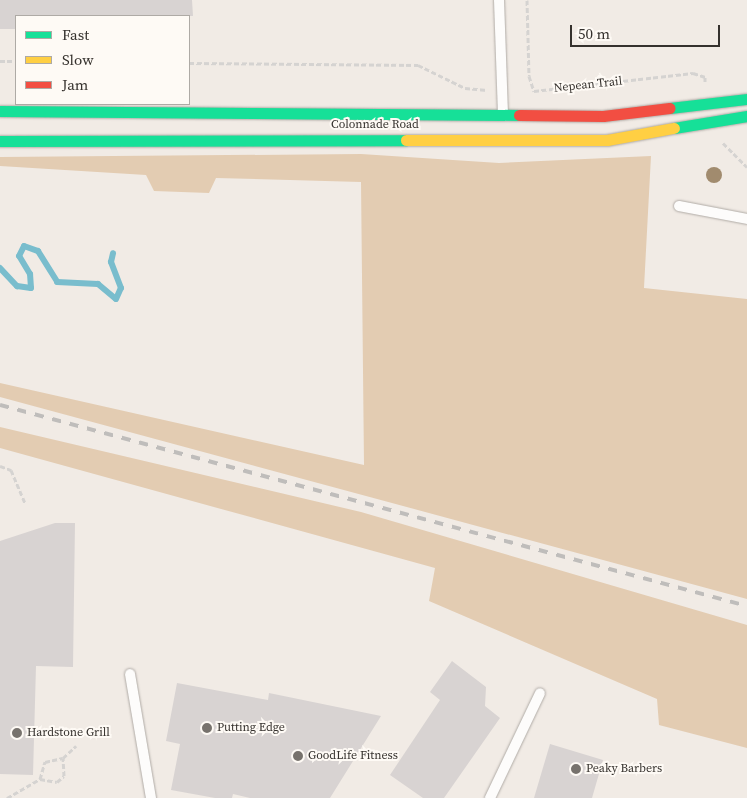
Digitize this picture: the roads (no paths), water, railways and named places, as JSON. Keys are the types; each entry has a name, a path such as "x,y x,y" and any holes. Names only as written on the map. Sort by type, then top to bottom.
{"street":[{"name":"Colonnade Road","path":"0,111 503,113 603,116 747,99"},
{"name":"Colonnade Road","path":"0,140 607,140 747,116"}],"lane":[{"path":"499,0 503,113 502,139"},
{"path":"678,206 747,219"},
{"path":"130,674 151,798"},
{"path":"490,798 540,693"}],"waterway":[{"path":"0,268 17,286 31,288 30,274 19,256 24,246 38,251 57,282 98,284 116,299 121,288 111,262 113,253"}],"railway":[{"path":"0,405 747,606"}],"place":[{"name":"Putting Edge","path":"207,728"},
{"name":"Hardstone Grill","path":"17,733"},
{"name":"GoodLife Fitness","path":"298,756"},
{"name":"Peaky Barbers","path":"576,769"}]}
